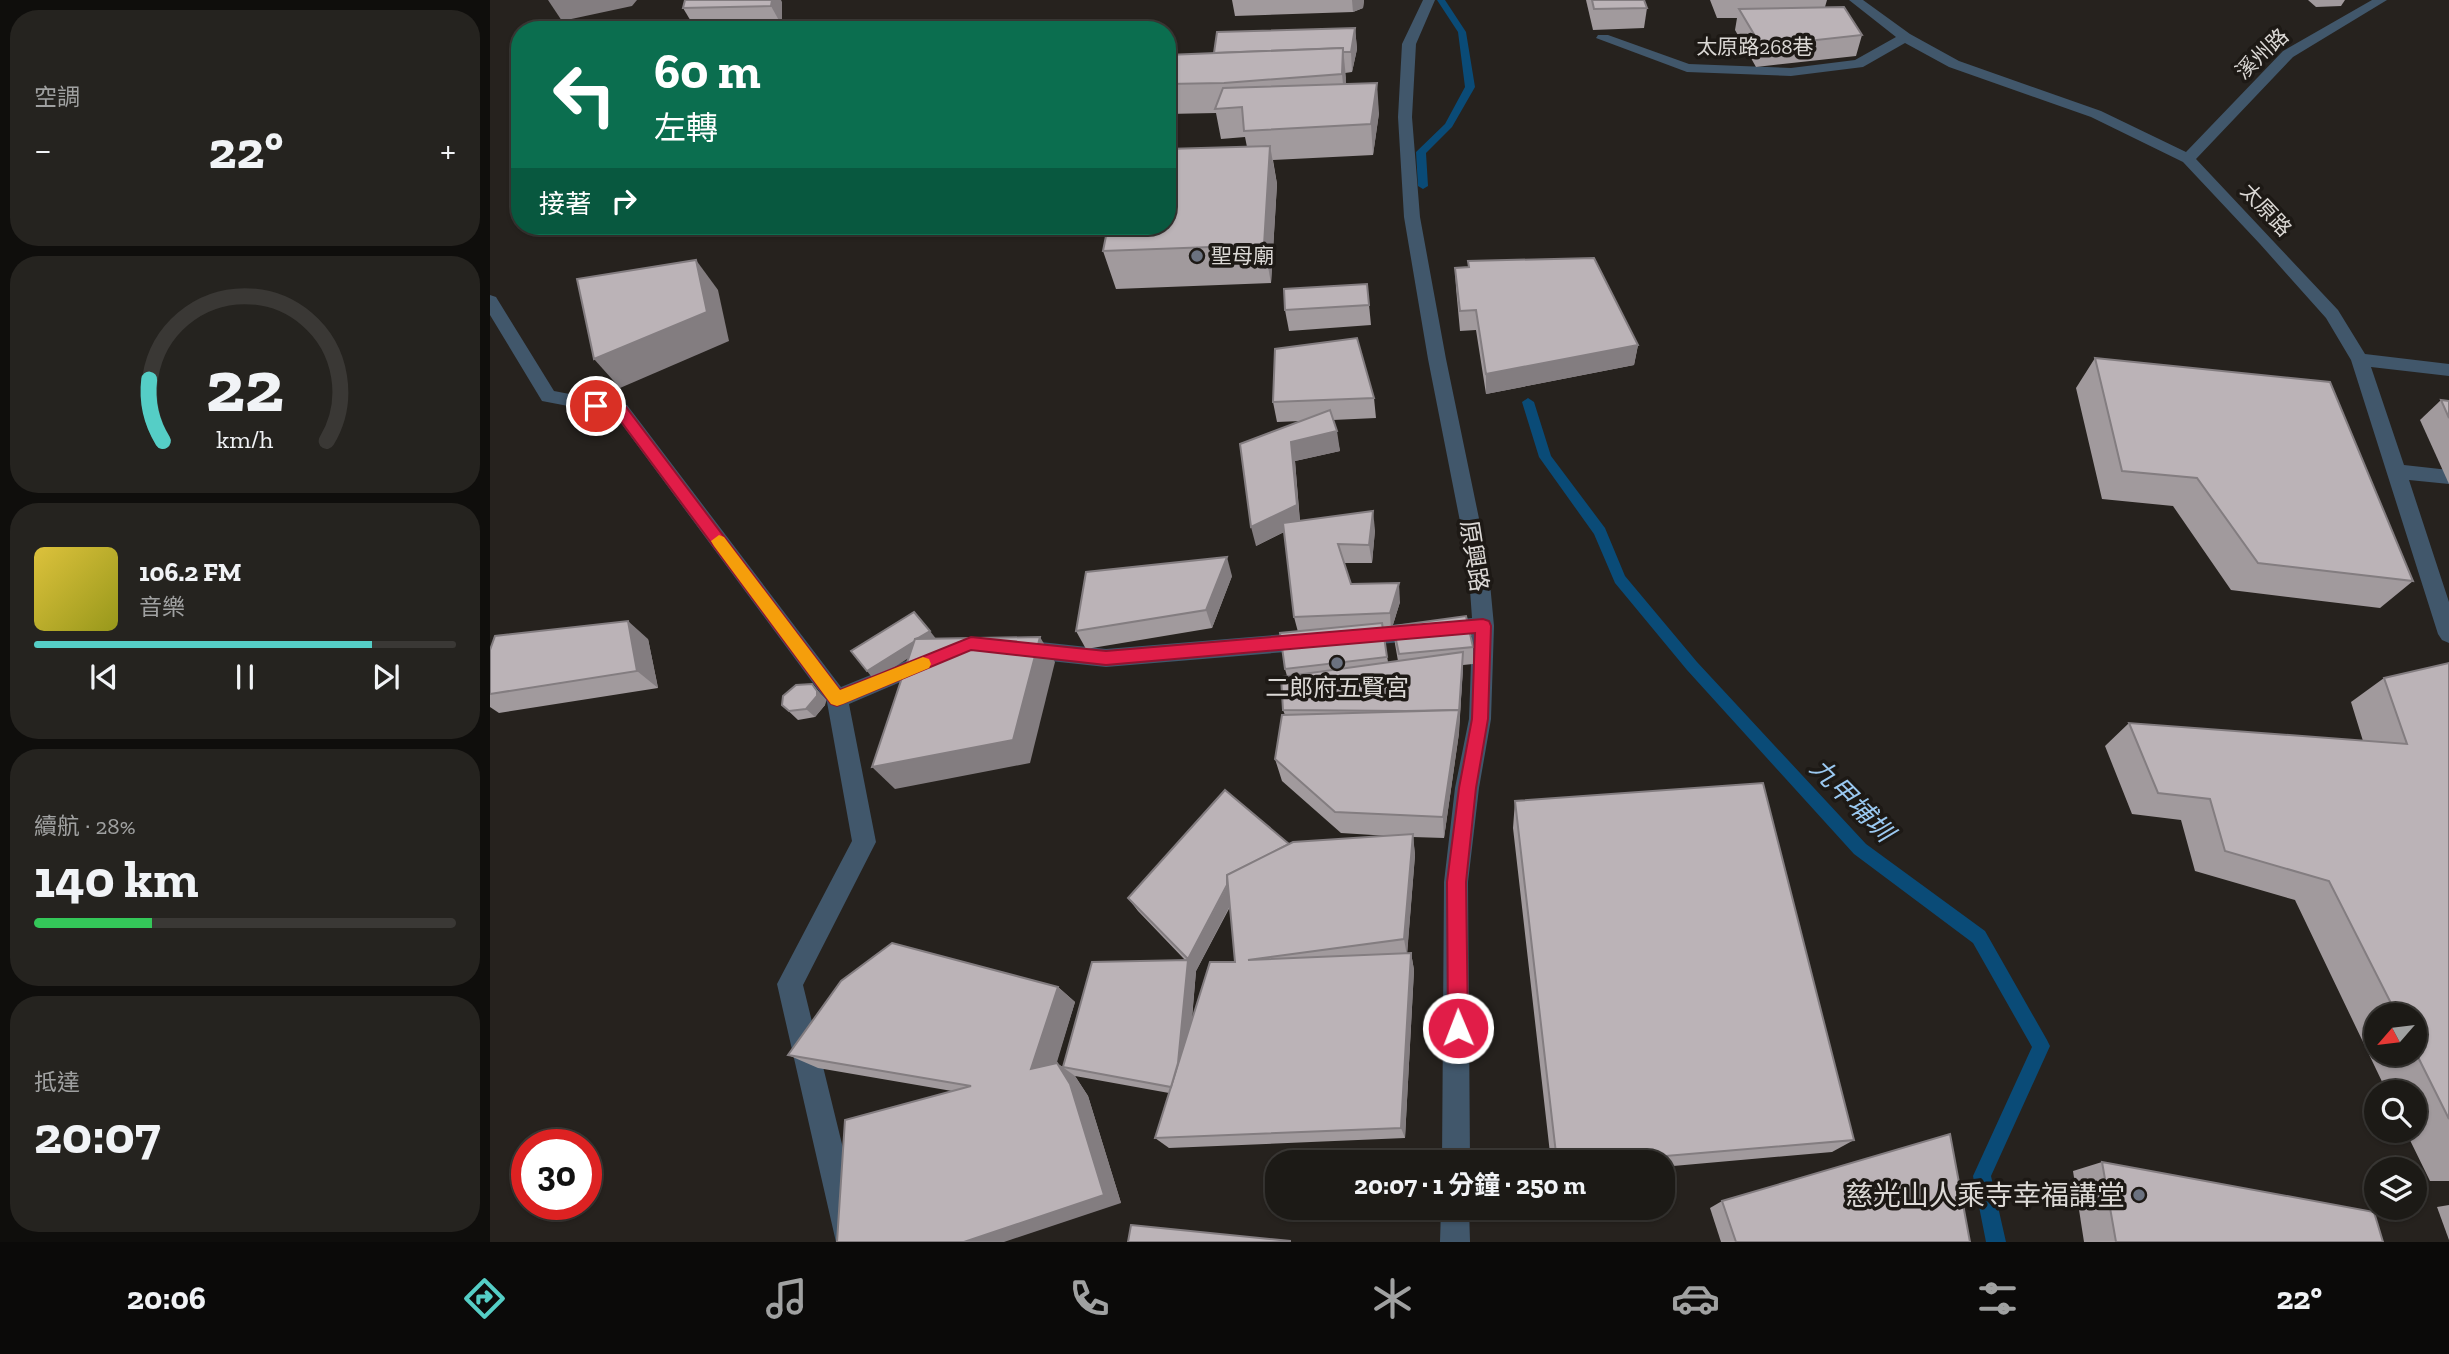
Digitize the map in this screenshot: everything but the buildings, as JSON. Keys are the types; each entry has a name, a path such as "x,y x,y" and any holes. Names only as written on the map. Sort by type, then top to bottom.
{"street":[{"name":"原興路","path":"1429,0 1409,44 1405,117 1412,217 1442,385 1478,562 1483,626 1480,719 1467,788 1456,882 1456,1150"},
{"name":"太原路","path":"1855,0 1905,37 1954,64 2096,114 2188,159 2266,240 2332,314 2360,360 2449,634"},
{"name":"溪州路","path":"2188,159 2288,54 2381,0"},
{"name":"太原路268巷","path":"1603,38 1688,68 1791,72 1858,64 1905,37"},
{"path":"490,301 548,396 621,410 837,699 864,842 790,984 850,1242"},
{"path":"2360,360 2449,370"},
{"path":"2397,472 2449,477"},
{"path":"998,646 1106,658 1483,626"},
{"path":"837,699 946,654"},
{"path":"1455,1220 1455,1242"}],"waterway":[{"name":"九甲埔圳","path":"1423,186 1421,152 1449,125 1470,87 1462,32 1441,0"},
{"name":"九甲埔圳","path":"1528,402 1545,457 1600,532 1620,579 1692,666 1860,849 1979,937 2041,1046 1982,1176 1996,1242"}],"slow traffic":[{"path":"719,541 837,699 923,664"}],"place":[{"name":"聖母廟","path":"1197,256"},
{"name":"二郎府五賢宮","path":"1337,663"},
{"name":"慈光山人乘寺幸福講堂","path":"2139,1195"}],"route":[{"path":"596,406 621,410 837,699 971,643 1106,658 1483,626 1480,719 1467,788 1456,882 1458,1028"}]}
